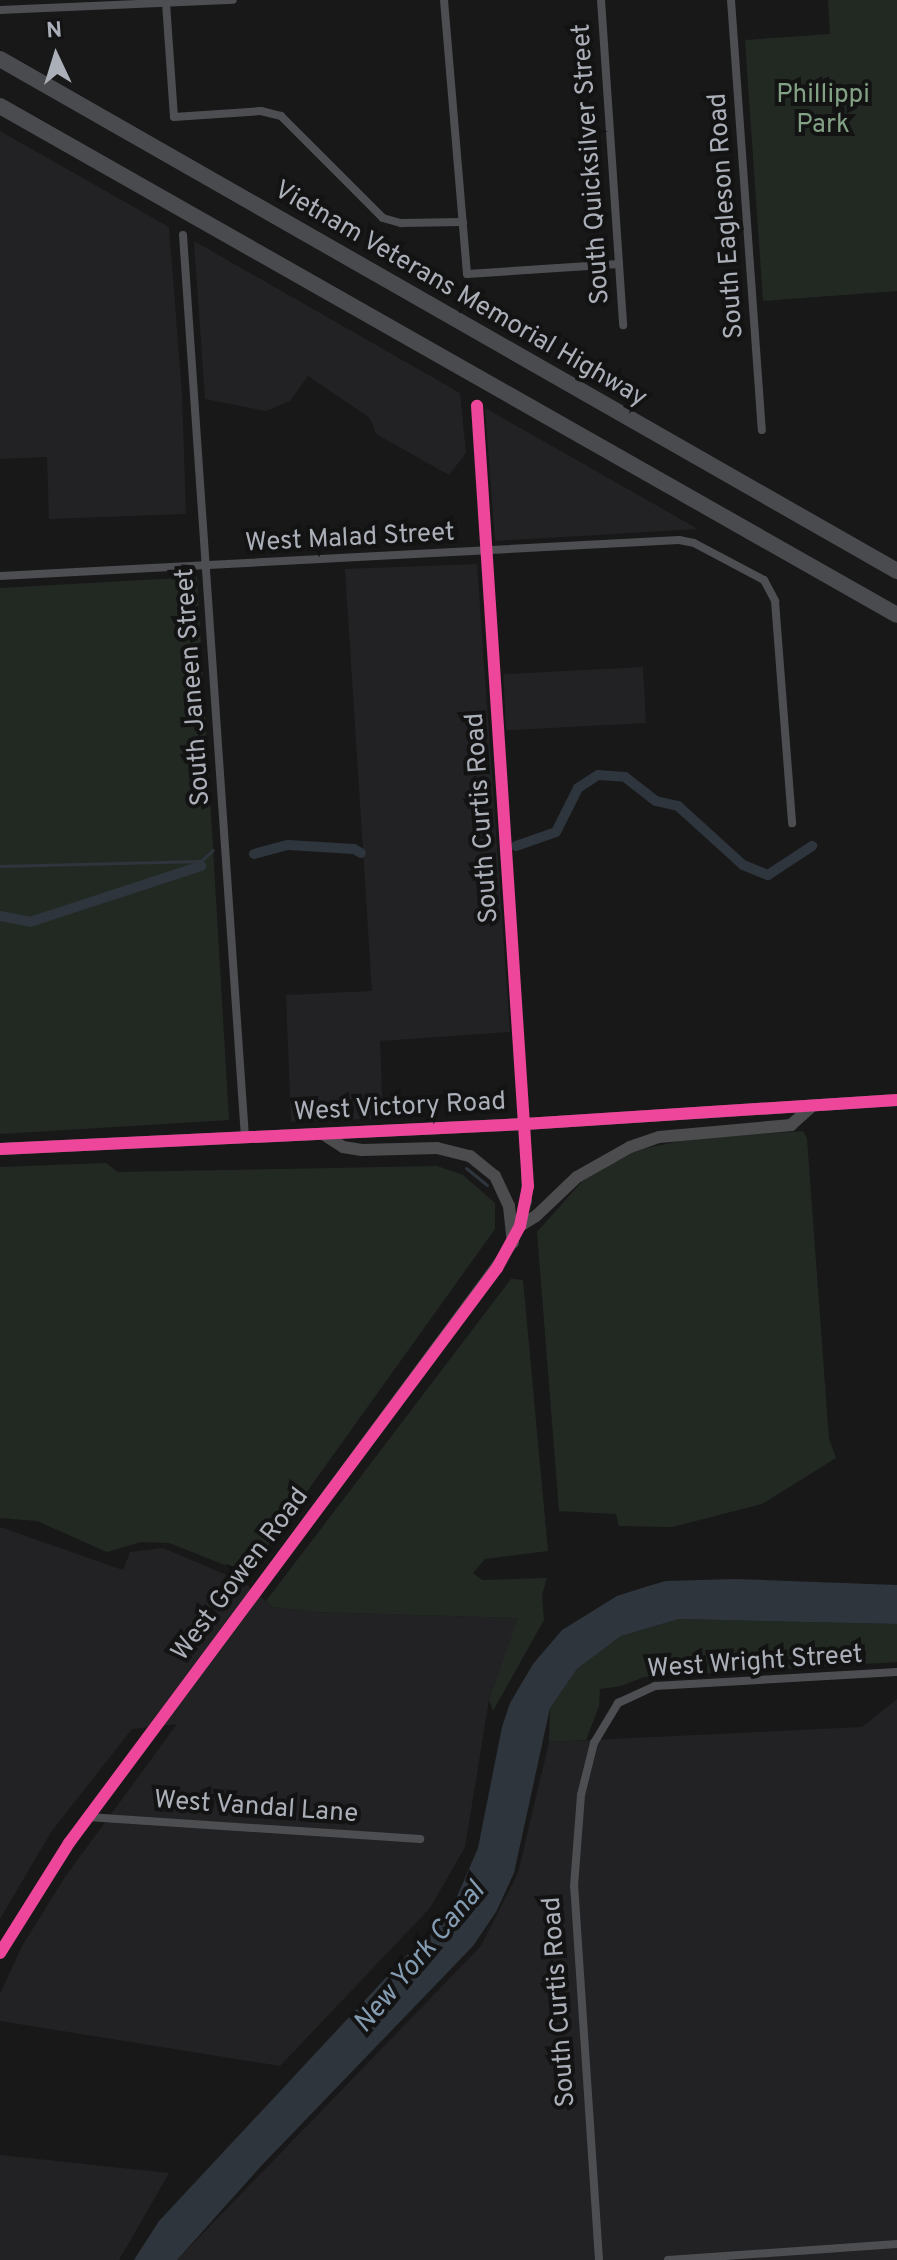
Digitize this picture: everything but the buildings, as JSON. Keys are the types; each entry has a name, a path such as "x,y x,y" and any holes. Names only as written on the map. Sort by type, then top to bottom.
{"highway":[{"name":"Vietnam Veterans Memorial Highway","path":"0,59 897,571"},
{"path":"0,106 897,615"}],"main road":[{"name":"West Victory Road","path":"0,1149 525,1124 897,1100"},
{"path":"520,1226 536,1216 576,1177 630,1147 659,1137 791,1125 812,1106"},
{"path":"323,1134 343,1147 362,1150 437,1148 470,1156 495,1176 509,1206 513,1243"}],"street":[{"path":"0,10 233,0"},
{"path":"444,0 467,274 619,264"},
{"name":"South Quicksilver Street","path":"601,0 623,325"},
{"name":"South Eagleson Road","path":"731,0 762,430"},
{"path":"166,3 174,117 261,111 281,116 383,218 401,223 463,222"},
{"name":"South Janeen Street","path":"183,235 245,1137"},
{"name":"South Curtis Road","path":"477,406 525,1124 528,1186 520,1226"},
{"name":"West Malad Street","path":"0,576 486,553 679,540 694,543 764,580 775,601 792,823"},
{"name":"West Gowen Road","path":"0,1953 88,1817 513,1243 520,1226"},
{"name":"West Wright Street","path":"594,1743 618,1703 655,1686 897,1672"},
{"name":"South Curtis Road","path":"594,1743 581,1795 574,1886 599,2260"},
{"name":"West Vandal Lane","path":"88,1817 420,1839"},
{"path":"668,2260 897,2244"}],"shaded area":[{"path":"0,131 169,227 182,394 186,514 49,519 47,457 0,459"},
{"path":"194,241 460,393 466,453 449,475 376,434 370,418 308,376 290,401 266,411 205,399"},
{"path":"485,408 698,529 495,541"},
{"path":"477,564 510,1032 380,1041 383,1118 291,1122 286,995 372,991 345,569"},
{"path":"643,667 646,723 506,730 503,674"},
{"path":"0,1527 123,1570 130,1552 163,1548 243,1582 273,1607 316,1612 519,1618 489,1700 465,1847 430,1908 280,2066 0,2021 0,1994 22,1946 65,1877 177,1724 132,1729 51,1832 0,1919"},
{"path":"897,1699 897,2260 177,2260 481,1946 518,1873 549,1742 862,1727"},
{"path":"0,2155 169,2173 119,2260 0,2260"}],"green space":[{"name":"Phillippi Park","path":"828,0 897,0 897,291 763,301 745,40 830,34"},
{"path":"197,577 229,1120 0,1134 0,588"},
{"path":"803,1131 807,1139 829,1439 836,1458 762,1504 672,1527 619,1526 616,1514 559,1511 537,1232 586,1177 638,1150 689,1139"},
{"path":"106,1163 118,1172 437,1166 463,1175 495,1203 495,1229 248,1574 169,1543 141,1542 107,1552 37,1521 0,1518 0,1167"},
{"path":"511,1279 523,1280 548,1551 485,1559 473,1573 482,1580 547,1578 542,1595 544,1620 493,1711 489,1700 518,1618 316,1612 273,1607 266,1601"},
{"path":"679,1619 897,1624 897,1662 644,1677 621,1686 600,1689 599,1706 586,1740 549,1742 550,1708 577,1669 621,1636"}],"water":[{"name":"New York Canal","path":"735,1579 897,1585 897,1624 679,1619 621,1636 577,1669 550,1708 514,1873 496,1912 473,1946 263,2164 177,2260 134,2260 159,2221 408,1954 413,1955 456,1899 478,1848 502,1727 510,1703 533,1664 562,1630 617,1596 645,1587 666,1581"}],"waterway":[{"path":"516,846 556,832 578,788 598,775 625,777 656,801 678,806 743,865 768,875 812,846"},
{"path":"254,854 288,845 354,849 361,853"},
{"path":"0,866 201,861 213,850"},
{"path":"0,916 30,922 201,866"},
{"path":"466,1168 487,1185"}],"cycle path":[{"path":"0,1953 69,1843 497,1268 520,1226 528,1186 477,406"},
{"path":"0,1149 525,1124 897,1100"}]}
